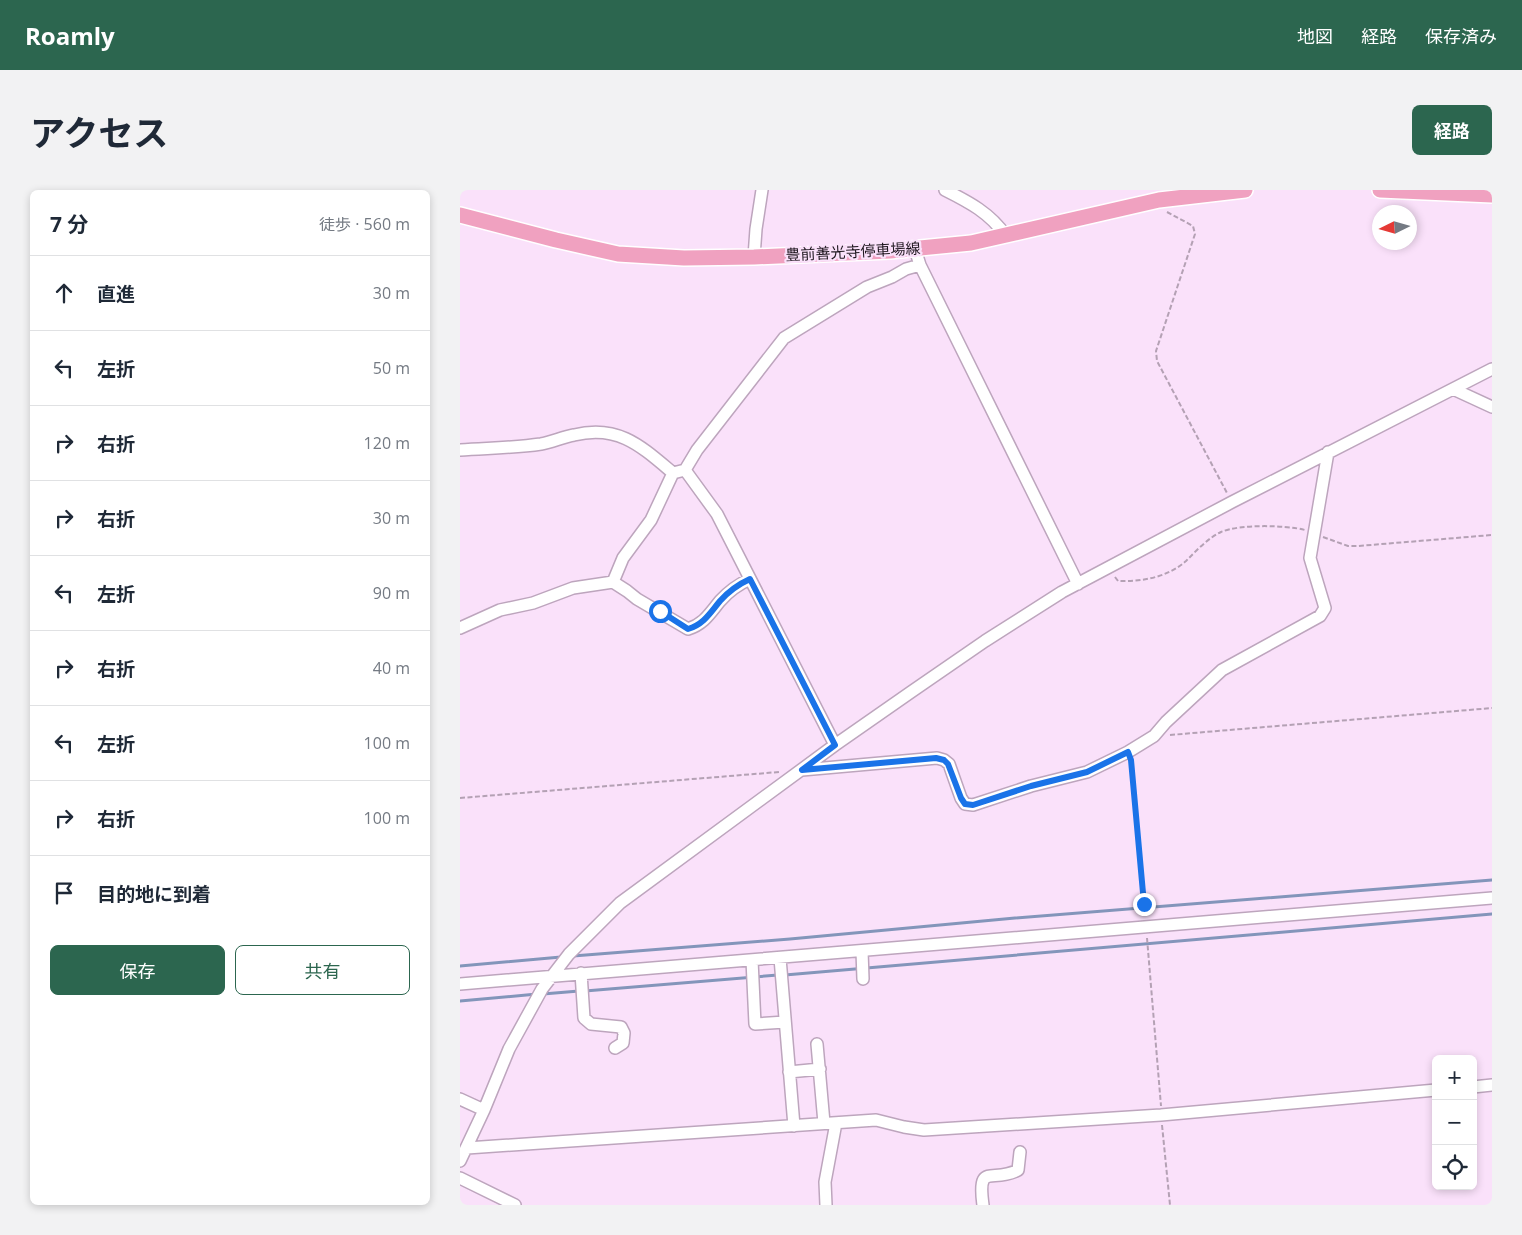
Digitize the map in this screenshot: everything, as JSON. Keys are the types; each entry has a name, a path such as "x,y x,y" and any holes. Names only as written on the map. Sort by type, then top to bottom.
{"main road":[{"name":"豊前善光寺停車場線","path":"460,215 618,254 684,258 754,257 890,251 971,243 1159,200 1245,190"},
{"path":"1380,190 1492,195"}],"street":[{"path":"754,257 762,190"},
{"path":"945,190 978,207 989,216 1006,236"},
{"path":"915,249 920,265 1078,584"},
{"path":"673,473 685,470 697,450 784,338 867,287 920,265"},
{"path":"460,1161 510,1049 551,976 565,958 620,903 835,745 985,641 1078,584 1328,452 1492,369"},
{"path":"1453,389 1492,407"},
{"path":"460,450 542,444 575,434 600,431 618,435 642,447 673,473"},
{"path":"802,770 936,758 944,760 948,764 961,798 965,804 973,805 1031,786 1087,772 1128,752 1154,736 1166,722 1222,670 1246,655 1320,616 1325,608 1310,558 1328,452"},
{"path":"685,470 717,514 835,745"},
{"path":"613,582 623,558 651,520 673,473"},
{"path":"460,628 500,610 533,603 574,588 613,582 637,600 688,629 706,620 722,599 750,579"},
{"path":"460,984 1492,898"},
{"path":"862,951 863,978"},
{"path":"780,958 794,1126"},
{"path":"752,960 755,1024 785,1022"},
{"path":"581,974 585,1020 591,1024 621,1027 624,1033 623,1043 615,1048"},
{"path":"817,1044 824,1124"},
{"path":"790,1072 820,1069"},
{"path":"1477,1087 1492,1085"},
{"path":"467,1148 876,1120 924,1130 1162,1115 1432,1090"},
{"path":"460,1099 484,1110"},
{"path":"826,1205 825,1182 836,1123"},
{"path":"983,1205 981,1183 984,1178 1012,1173 1018,1170 1020,1152"},
{"path":"460,1178 515,1205"}],"path":[{"path":"1159,200 1168,213 1193,226 1195,234 1156,350 1157,360 1232,502"},
{"path":"1109,566 1118,581 1135,582 1160,576 1173,570 1221,532 1273,526 1296,528 1348,546 1492,535"},
{"path":"1154,736 1492,708"},
{"path":"1128,752 1131,760 1145,914"},
{"path":"460,798 782,772"},
{"path":"1147,938 1170,1205"}],"waterway":[{"path":"573,956 1492,880"},
{"path":"785,975 1492,914"},
{"path":"460,966 561,957"},
{"path":"585,991 778,975"},
{"path":"543,994 579,991"},
{"path":"460,1001 537,994"}],"route":[{"path":"660,611 688,629 695,627 706,620 722,599 750,579 835,745 802,770 936,758 944,760 948,764 961,798 965,804 973,805 1031,786 1087,772 1128,752 1131,760 1144,904"}]}
